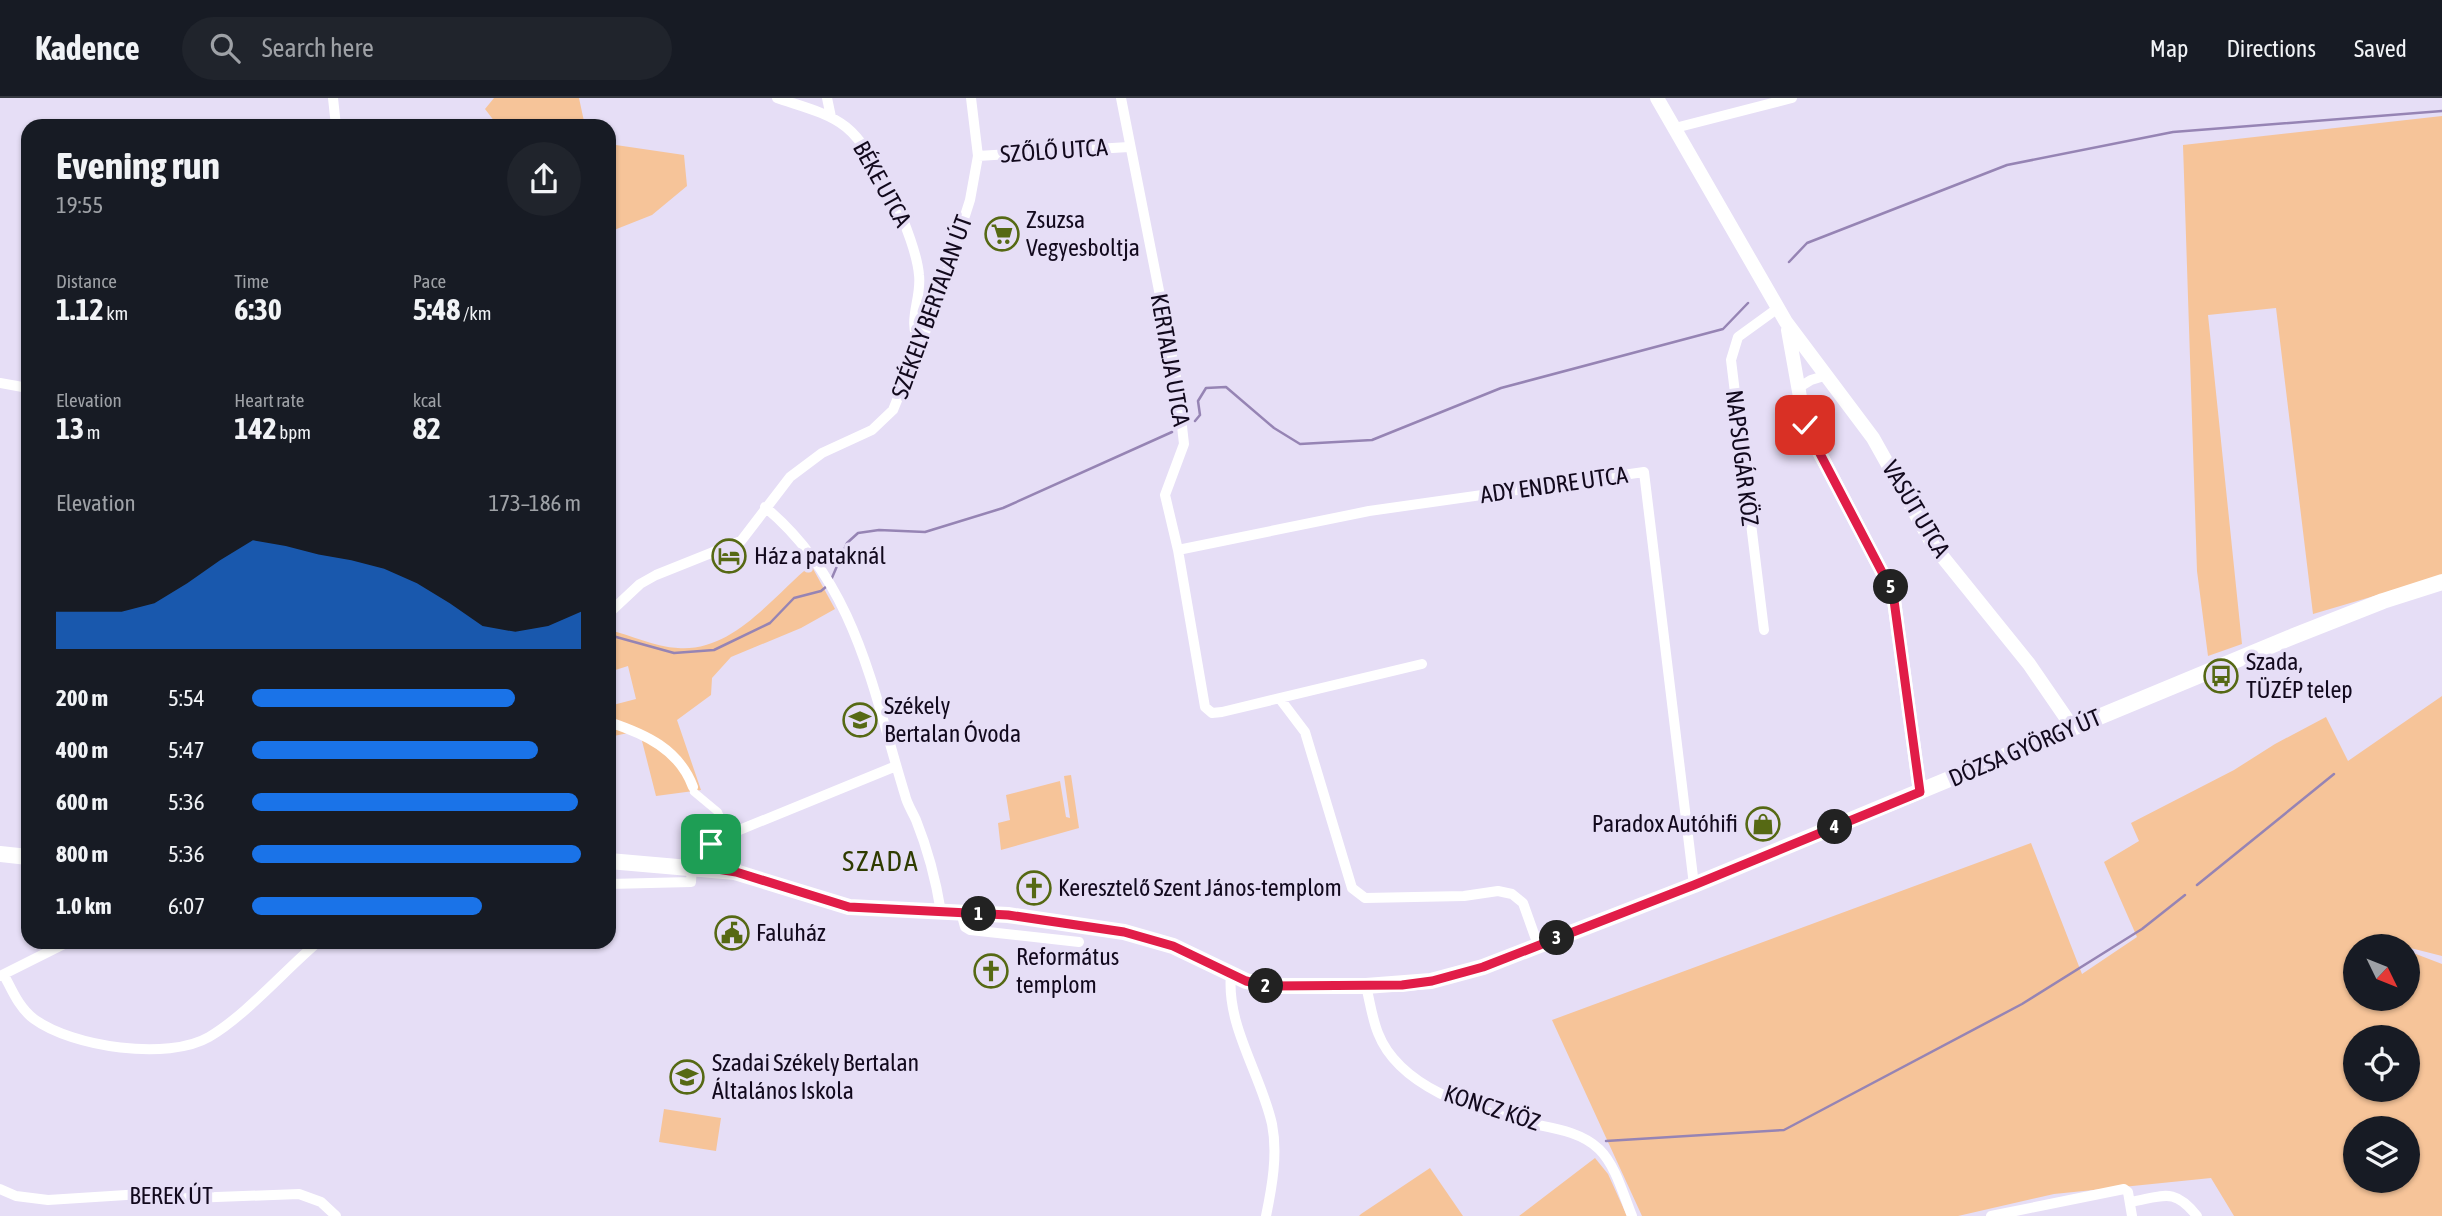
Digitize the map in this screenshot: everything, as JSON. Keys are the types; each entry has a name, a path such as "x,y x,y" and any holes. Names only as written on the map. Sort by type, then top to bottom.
{"main road":[{"name":"DÓZSA GYÖRGY ÚT","path":"616,862 736,872 849,907 1008,915 1124,932 1173,946 1231,974 1268,986 1366,986 1432,981 1483,967 1694,885 2382,601 2442,582"},
{"path":"0,854 21,856"}],"street":[{"path":"333,98 335,119"},
{"name":"BÉKE UTCA","path":"777,98 831,117 858,140 908,228 919,275 913,328 920,343"},
{"name":"BÉKE UTCA","path":"827,98 831,117"},
{"name":"KERTALJA UTCA","path":"1121,98 1177,382 1184,444 1165,495 1178,550 1205,707 1212,713 1222,712 1422,664"},
{"path":"1657,98 1786,322 1805,425 1813,446 1893,593 1920,792"},
{"path":"1675,128 1792,98"},
{"name":"SZÉKELY BERTALAN ÚT","path":"616,608 648,580 741,541 790,477 806,463 839,443 873,430 888,417 900,400 954,255 970,200 978,156 975,99"},
{"name":"SZŐLŐ UTCA","path":"978,156 1129,147"},
{"name":"NAPSUGÁR KÖZ","path":"1764,630 1731,360 1738,337 1778,308"},
{"name":"VASÚT UTCA","path":"1786,322 1873,438 1933,545 2029,664 2073,728"},
{"path":"1798,388 1824,376"},
{"path":"0,383 21,387"},
{"name":"ADY ENDRE UTCA","path":"1178,550 1369,511 1644,472 1694,885"},
{"path":"765,507 800,537 825,573 851,622 881,709 896,766 935,876 941,912"},
{"path":"1280,699 1305,732 1352,887 1358,894 1365,898 1464,896 1499,891 1512,894 1523,903 1538,945"},
{"path":"616,724 642,733 662,746 685,769 694,789 718,812 733,834"},
{"path":"711,868 712,841 896,766"},
{"path":"616,884 691,882 692,867"},
{"path":"961,912 965,927 970,930 1079,942"},
{"path":"54,949 2,975 20,1005 39,1022 74,1037 124,1048 178,1048 208,1038 229,1024 310,949"},
{"path":"1231,974 1229,997 1272,1126 1274,1160 1266,1216"},
{"name":"KONCZ KÖZ","path":"1366,986 1378,1034 1396,1061 1409,1072 1454,1098 1521,1122 1564,1131 1591,1143 1612,1168 1632,1216"},
{"name":"BEREK ÚT","path":"0,1189 16,1196 48,1200 142,1194 164,1199 299,1194 321,1202 336,1216"},
{"path":"1991,1216 2124,1189 2131,1202 2132,1216"},
{"path":"2131,1202 2171,1194 2185,1201 2197,1216"}],"shaded area":[{"path":"494,98 579,98 584,119 493,119 485,109"},
{"path":"2442,116 2442,576 2313,614 2276,308 2208,315 2242,644 2208,656 2197,571 2183,145"},
{"path":"616,145 684,155 687,186 652,215 616,229"},
{"path":"811,565 835,609 801,628 731,657 712,678 711,695 677,720 701,790 656,796 641,737 633,732 616,736 616,704 636,699 628,666 616,670 616,632 669,647 698,647 734,632 766,607"},
{"path":"2442,696 2442,956 2420,950 2420,934 2343,934 2343,1012 2420,1012 2420,956 2442,964 2442,1216 2234,1216 2211,1178 2054,1194 1958,1216 1642,1216 1552,1020 2031,843 2082,974 2137,937 2104,862 2139,841 2131,823 2234,770 2326,717 2348,761"},
{"path":"1071,775 1079,828 1001,850 998,823 1010,820 1006,795 1060,781 1066,817 1070,818 1064,776"},
{"path":"664,1109 721,1118 716,1151 659,1142"},
{"path":"1595,1158 1608,1174 1627,1216 1519,1216"},
{"path":"1430,1168 1463,1216 1359,1216 1361,1214"}],"waterway":[{"path":"1789,262 1807,243 2007,165 2173,132 2442,111"},
{"path":"1195,421 1200,415 1198,401 1206,388 1226,387 1274,428 1300,444 1372,440 1501,388 1723,329 1748,303"},
{"path":"831,580 847,543 858,533 879,530 925,532 1003,508 1172,432"},
{"path":"616,637 674,653 714,650 770,623 794,598 821,591 827,586"},
{"path":"2197,885 2334,774"},
{"path":"1606,1141 1784,1130 2022,1004 2142,929 2185,895"}],"place":[{"name":"Zsuzsa Vegyesboltja","path":"1002,234"},
{"name":"Ház a pataknál","path":"729,556"},
{"name":"Szada, TÜZÉP telep","path":"2221,676"},
{"name":"Székely Bertalan Óvoda","path":"860,720"},
{"name":"Paradox Autóhifi","path":"1763,824"},
{"name":"Keresztelő Szent János-templom","path":"1034,888"},
{"name":"Faluház","path":"732,933"},
{"name":"Református templom","path":"991,971"},
{"name":"Szadai Székely Bertalan Általános Iskola","path":"687,1077"}],"district":[{"name":"SZADA","path":"881,861"}],"route":[{"path":"711,844 711,868 736,872 849,907 1008,915 1124,932 1173,946 1246,981 1268,986 1402,985 1432,981 1483,967 1694,885 1920,792 1898,612 1893,593 1884,571 1813,446 1805,425"}]}
